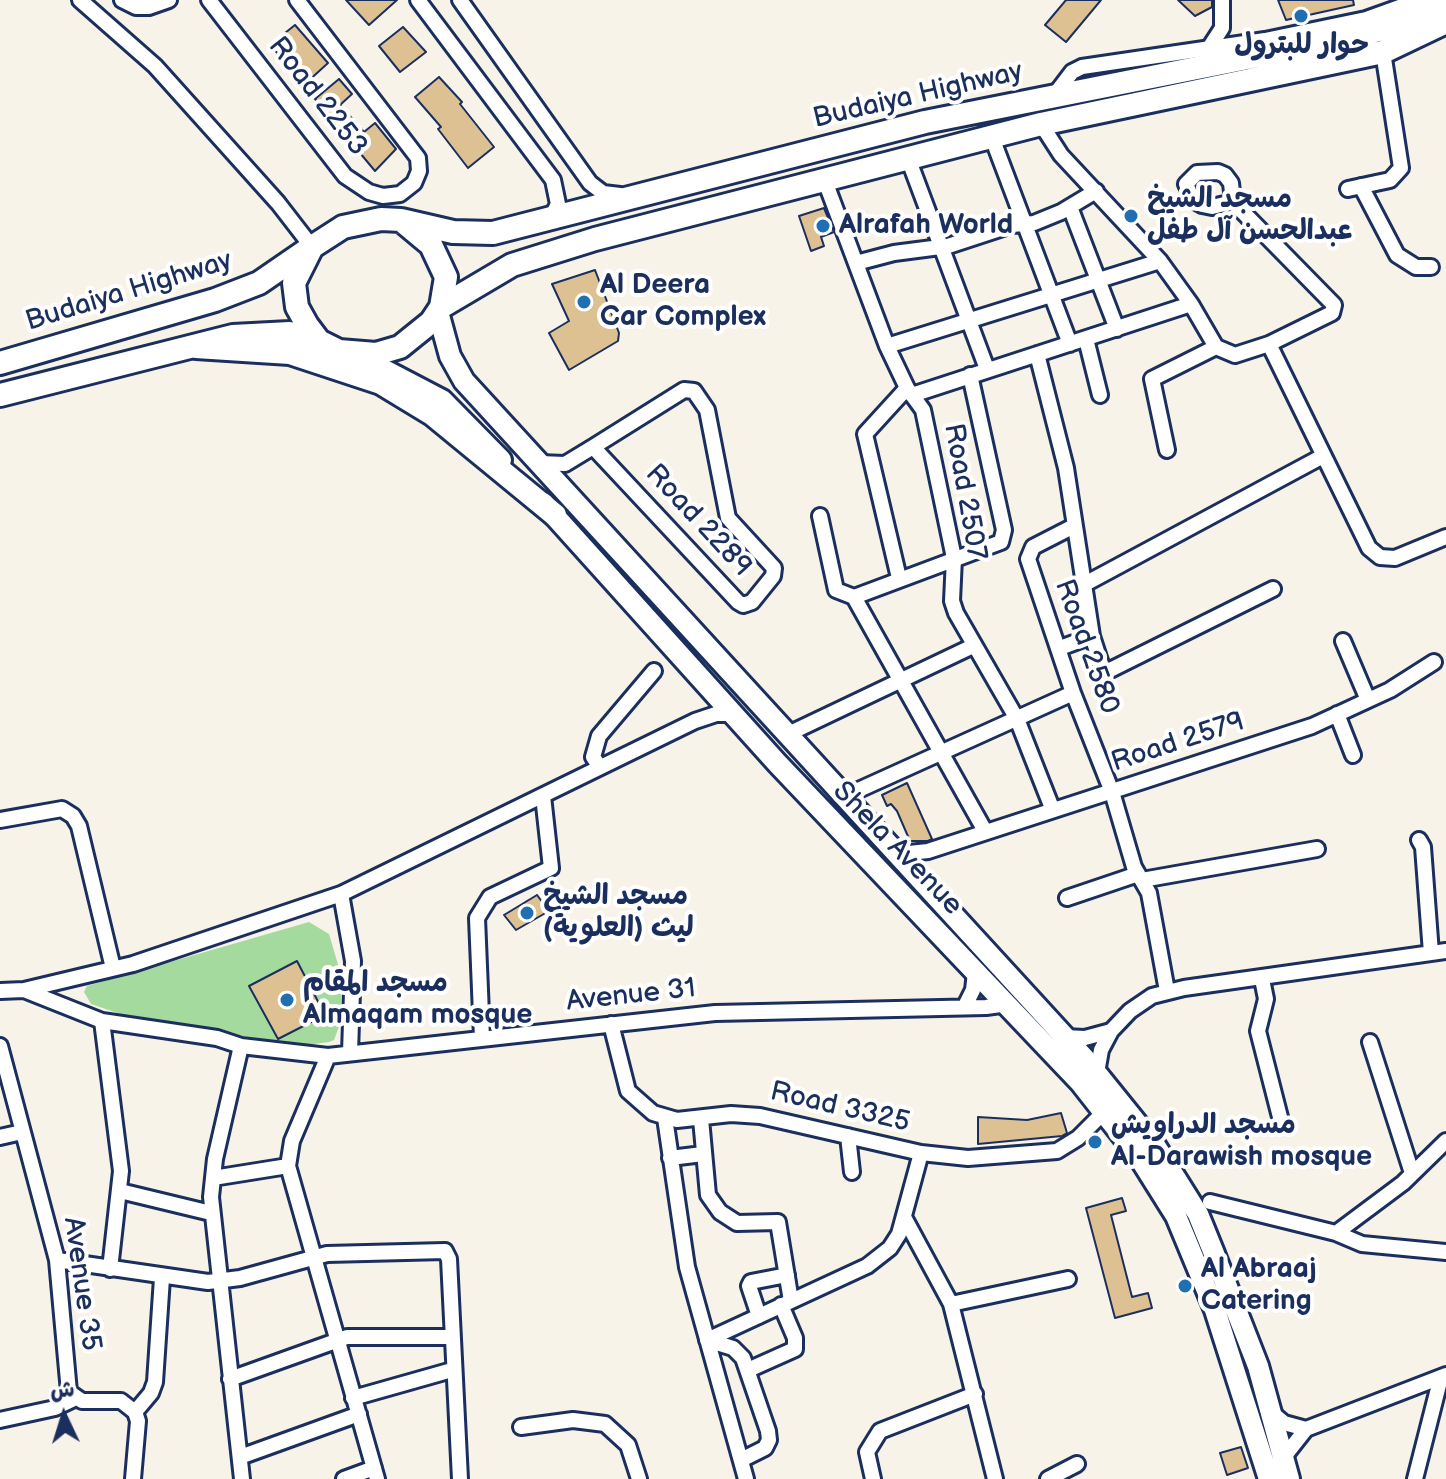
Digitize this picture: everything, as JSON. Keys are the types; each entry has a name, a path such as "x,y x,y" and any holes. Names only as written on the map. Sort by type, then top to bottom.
{"main road":[{"name":"Budaiya Highway","path":"401,220 472,234 493,233 925,122 1053,97 1203,58 1382,30 1446,2"},
{"name":"Budaiya Highway","path":"440,310 512,265 559,250 991,135 1383,52 1446,22"},
{"path":"1408,42 1446,38"},
{"path":"0,395 233,336 266,332 319,341 354,354 376,354 400,347 416,337 440,310 446,286 441,262 425,238 401,220 381,219 353,224 312,247 298,273 294,295 301,315 319,341"},
{"name":"Budaiya Highway","path":"0,363 215,300 259,283 312,247"},
{"name":"Shela Avenue","path":"440,310 455,367 786,735 1097,1073 1156,1147 1198,1214 1258,1366 1289,1479"},
{"path":"196,347 290,353 381,383 432,414 555,515"},
{"name":"Shela Avenue","path":"354,354 442,400 555,515 737,714 777,763 1008,1004 1104,1112 1176,1216 1235,1366 1269,1479"}],"street":[{"path":"80,0 155,66 278,203 312,247"},
{"path":"106,23 123,1 149,7 169,0"},
{"name":"Road 2253","path":"209,0 345,176 369,192 383,196 400,194 414,183 419,171 418,158 297,0"},
{"path":"418,0 553,180 558,204 550,220"},
{"path":"460,0 595,189 611,195 668,188"},
{"path":"1203,58 1222,28 1222,0"},
{"path":"1203,58 1382,7 1419,0"},
{"path":"1383,52 1402,163 1395,177 1354,187 1397,255 1416,267 1431,267"},
{"path":"1041,124 1061,155 1160,261 1191,304 1216,347 1235,355 1269,344 1332,313 1334,305 1233,202"},
{"path":"991,135 1070,344"},
{"path":"908,158 987,369"},
{"name":"Road 2507","path":"825,181 887,346 909,392 923,410 954,558 952,601 973,646 1017,719 1052,808"},
{"path":"856,263 894,253 942,246 1026,224 1070,207 1096,191"},
{"path":"1070,207 1117,329"},
{"path":"887,346 1160,261"},
{"path":"899,578 865,434 909,392 1191,304"},
{"path":"1086,339 1100,395"},
{"path":"1269,344 1374,553 1395,558 1446,537"},
{"path":"1167,450 1152,379 1216,347"},
{"path":"1037,354 1066,468 1083,585 1101,669 1109,673 1273,589"},
{"path":"854,597 1001,542 1004,530 970,375"},
{"name":"Road 2289","path":"565,464 684,390 701,396 707,410 728,518 774,568 773,576 752,602 740,604 593,447"},
{"path":"1083,585 1323,456"},
{"path":"539,463 565,464 561,487"},
{"path":"820,516 836,590 854,597 985,831"},
{"name":"Road 2580","path":"1074,526 1033,547 1028,554 1073,693 1112,792 1140,877 1149,893 1167,991"},
{"path":"1060,648 1092,636"},
{"path":"1343,641 1368,700"},
{"path":"786,735 973,646"},
{"name":"Road 2579","path":"891,847 909,853 928,851 1052,808 1112,792 1312,726 1368,700 1434,662"},
{"path":"600,767 593,757 599,736 654,671"},
{"path":"695,721 706,703 703,679"},
{"path":"843,797 1073,693"},
{"path":"0,991 24,990 113,968 245,929 341,894 695,721 716,714 737,714"},
{"path":"1337,714 1353,755"},
{"path":"482,1038 477,918 490,897 551,868 543,796"},
{"path":"0,820 62,809 79,826 113,968"},
{"path":"1097,1073 1101,1050 1111,1031 1141,1002 1167,991 1439,952 1423,847 1419,840"},
{"path":"1067,898 1140,877 1317,849"},
{"path":"923,882 928,851"},
{"path":"341,894 353,961 350,1053"},
{"path":"965,1006 973,990 975,972"},
{"path":"1262,979 1266,999 1258,1031 1281,1121"},
{"name":"Avenue 31","path":"24,990 102,1021 217,1038 241,1046 328,1056 715,1013 1008,1004"},
{"path":"102,1021 120,1151 120,1191 110,1269"},
{"path":"611,1024 628,1091 639,1104 665,1118 687,1267 741,1460 743,1478"},
{"path":"1064,1037 1085,1038 1111,1031"},
{"path":"1370,1042 1412,1173"},
{"name":"Avenue 35","path":"0,1046 57,1260 68,1389 74,1399"},
{"path":"241,1046 213,1178 211,1213 242,1479"},
{"path":"328,1056 292,1141 288,1166 376,1473 344,1479"},
{"name":"Road 3325","path":"665,1118 701,1119 745,1114 921,1153 968,1158 1051,1153 1071,1144 1104,1112"},
{"path":"701,1119 708,1195 728,1219 747,1224 778,1222 787,1275 786,1303 795,1349 748,1370"},
{"path":"0,1137 22,1132"},
{"path":"848,1136 852,1172"},
{"path":"1336,1233 1412,1173 1446,1141"},
{"path":"707,1340 878,1259 895,1241 921,1153"},
{"path":"670,1158 703,1154"},
{"path":"213,1178 288,1166"},
{"path":"120,1191 211,1213"},
{"path":"1210,1202 1336,1233 1362,1244 1446,1252"},
{"path":"904,1217 951,1304 995,1479"},
{"path":"57,1260 162,1278 219,1282 312,1256 445,1251 449,1259 452,1370 460,1479"},
{"path":"759,1316 749,1284 787,1275"},
{"path":"135,1412 151,1393 155,1382 162,1278"},
{"path":"951,1304 1068,1279"},
{"path":"230,1379 337,1340 358,1336 452,1337"},
{"path":"707,1340 733,1348 748,1370 769,1440 765,1448 741,1460"},
{"path":"353,1398 452,1370"},
{"path":"1284,1457 1306,1429 1443,1376"},
{"path":"1415,1479 1443,1376"},
{"path":"873,1479 867,1452 880,1431 975,1394"},
{"path":"0,1420 55,1408 74,1399 121,1401 135,1412 138,1421 133,1479"},
{"path":"1272,1413 1284,1423 1306,1429"},
{"path":"240,1457 359,1414"},
{"path":"521,1427 573,1420 605,1424 628,1445 639,1479"},
{"path":"1048,1479 1077,1464"}],"green space":[{"path":"309,922 329,934 342,978 340,1024 334,1040 329,1042 300,1046 126,1016 91,1004 84,992 87,986"}],"building":[{"path":"346,0 397,0 369,25"},
{"path":"1066,0 1101,0 1066,42 1045,25"},
{"path":"1178,0 1212,0 1212,7 1195,16"},
{"path":"1278,0 1353,0 1354,5 1286,20"},
{"path":"295,25 328,63 305,84 270,45"},
{"path":"403,27 426,52 400,72 379,46"},
{"path":"439,77 462,102 460,104 494,147 468,168 438,129 441,127 415,97"},
{"path":"339,79 352,94 340,105 364,132 375,123 396,149 375,171 315,99"},
{"path":"824,208 834,232 821,237 824,246 811,251 799,216"},
{"name":"Al Deera Car Complex","path":"595,270 619,333 618,341 569,370 549,333 569,321 552,284"},
{"path":"907,783 932,839 928,841 910,841 897,811 891,804 887,806 882,795"},
{"name":"مسجد الشيخ ليث (العلوية)","path":"537,895 549,911 516,930 504,915"},
{"name":"مسجد المقام Almaqam mosque","path":"297,961 325,1015 278,1039 249,986"},
{"path":"1061,1113 1067,1133 1062,1136 978,1144 978,1117 1027,1120"},
{"path":"1122,1198 1126,1211 1111,1215 1132,1297 1148,1293 1152,1308 1115,1318 1086,1208"},
{"path":"1241,1447 1248,1468 1227,1475 1220,1453"}],"place":[{"name":"حوار للبترول","path":"1301,16"},
{"name":"مسجد الشيخ عبدالحسن آل طفل","path":"1131,216"},
{"name":"Alrafah World","path":"823,226"},
{"name":"Al Deera Car Complex","path":"584,302"},
{"name":"مسجد الشيخ ليث (العلوية)","path":"527,913"},
{"name":"مسجد المقام Almaqam mosque","path":"287,1000"},
{"name":"مسجد الدراويش Al-Darawish mosque","path":"1095,1142"},
{"name":"Al Abraaj Catering","path":"1185,1286"}]}
